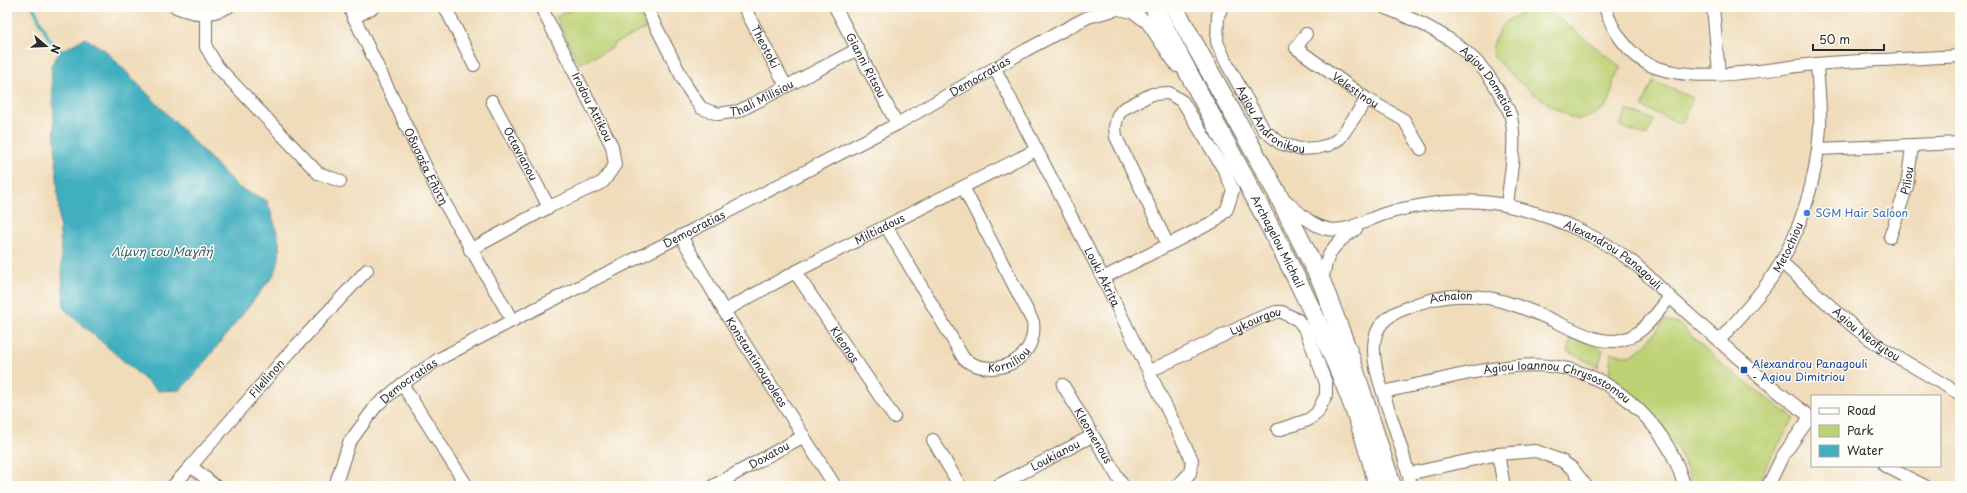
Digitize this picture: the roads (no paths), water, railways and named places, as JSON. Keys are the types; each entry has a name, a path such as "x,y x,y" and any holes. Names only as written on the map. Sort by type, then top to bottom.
{"highway":[{"name":"Archagelou Michail","path":"1154,7 1200,96 1275,234 1338,364 1356,411 1378,486"},
{"name":"Archagelou Michail","path":"1174,7 1278,193 1322,283 1367,406 1392,486"},
{"path":"1315,317 1330,367 1347,413 1366,486"},
{"path":"1340,329 1354,348 1404,480"}],"street":[{"path":"176,7 194,14 206,15 228,7"},
{"path":"351,12 374,7"},
{"path":"445,7 474,65"},
{"name":"Irodou Attikou","path":"470,250 549,207 603,182 615,166 612,146 541,7"},
{"name":"Thali Milisiou","path":"646,7 687,87 701,108 718,114 739,111 858,49"},
{"name":"Theotoki","path":"744,7 786,86"},
{"name":"Gianni Ritsou","path":"835,7 898,124"},
{"name":"Agiou Andronikou","path":"1222,7 1218,15 1217,42 1226,62 1264,130 1280,143 1299,149 1316,148 1329,144 1340,138 1367,99"},
{"name":"Agiou Dometiou","path":"1384,7 1421,23 1454,41 1479,64 1497,88 1511,116 1511,166 1507,205"},
{"path":"1605,7 1608,20 1622,41 1636,55 1650,64 1671,71 1692,74 1719,74 1816,64 1960,56"},
{"path":"1713,7 1719,74"},
{"name":"Democratias","path":"335,486 352,438 376,406 402,384 439,359 512,320 681,236 898,124 1026,50 1099,10 1133,12 1147,22 1167,52 1200,96"},
{"name":"Οδυσσέα Ελύτη","path":"351,12 436,188 470,250 512,320"},
{"path":"206,15 206,47 217,66 318,173 340,181"},
{"name":"Velestinou","path":"1306,34 1296,48 1367,99 1404,120 1421,149"},
{"name":"Metochiou","path":"1719,341 1755,299 1781,262 1801,216 1818,149 1820,126 1816,64"},
{"name":"Louki Akrita","path":"995,69 1150,371 1192,460 1190,473 1177,486"},
{"path":"1103,278 1168,246 1215,221 1227,209 1233,190 1224,170 1183,102 1169,93 1152,94 1123,109 1118,115 1115,127 1116,137 1168,246"},
{"name":"Octavianou","path":"492,101 549,207"},
{"path":"1818,149 1960,143"},
{"name":"Piliou","path":"1890,237 1907,186 1912,146"},
{"name":"Miltiadous","path":"724,311 795,272 1036,150"},
{"name":"Korniliou","path":"886,226 964,359 977,367 984,369 1000,367 1010,363 1027,351 1033,340 1033,322 963,187"},
{"name":"Alexandrou Panagouli","path":"1278,193 1314,225 1328,230 1340,230 1369,221 1382,215 1436,202 1474,201 1507,205 1537,213 1584,233 1634,264 1719,341 1811,417"},
{"name":"Alexandrou Panagouli","path":"1322,283 1325,265 1335,244 1369,221"},
{"name":"Konstantinoupoleos","path":"681,236 724,311 835,486"},
{"name":"Agiou Neofytou","path":"1781,262 1856,328 1882,348 1960,394"},
{"name":"Filellinon","path":"173,486 281,362 367,270"},
{"name":"Kleonos","path":"795,272 894,417"},
{"name":"Achaion","path":"1411,486 1404,480 1374,360 1376,333 1381,323 1390,315 1432,299 1466,296 1491,298 1513,304 1598,339 1614,341 1627,338 1641,330 1670,297"},
{"name":"Lykourgou","path":"1150,371 1257,319 1276,312 1287,314 1298,320 1306,331 1326,383 1326,395 1317,413 1308,420 1278,430"},
{"name":"Agiou Ioannou Chrysostomou","path":"1383,392 1500,367 1546,365 1577,371 1605,384 1631,402 1646,417 1661,434 1672,455 1684,486"},
{"path":"402,384 462,484"},
{"name":"Kleomenous","path":"1062,385 1123,486"},
{"path":"1768,486 1782,457 1811,417"},
{"name":"Doxatou","path":"713,486 804,436"},
{"name":"Loukianou","path":"997,486 1092,436"},
{"path":"933,440 960,486"},
{"path":"1404,480 1498,454 1536,452 1549,455 1562,461 1573,469 1586,486"},
{"path":"1498,454 1504,486"},
{"path":"191,466 215,486"},
{"path":"1887,467 1925,486"}],"water":[{"name":"Λίμνη του Μαγλή","path":"85,38 105,50 239,188 267,201 276,229 279,258 273,276 195,374 180,390 158,391 64,309 51,65 61,51"}],"waterway":[{"path":"33,7 49,39 61,51"}],"place":[{"name":"SGM Hair Saloon","path":"1807,213"},
{"name":"Alexandrou Panagouli - Agiou Dimitriou","path":"1744,370"}]}
